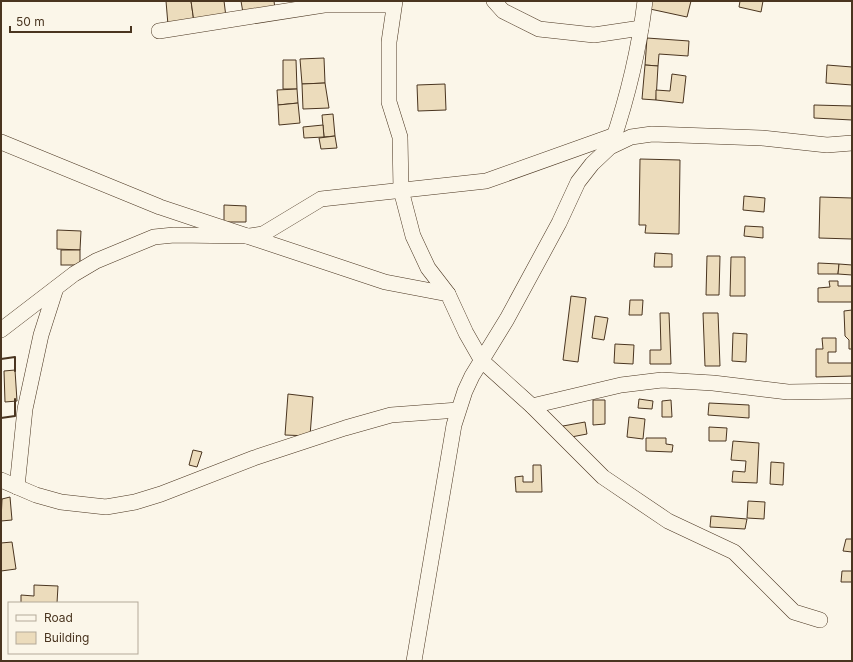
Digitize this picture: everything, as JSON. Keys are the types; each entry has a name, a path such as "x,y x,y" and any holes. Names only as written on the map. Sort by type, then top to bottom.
{"street":[{"path":"494,1 503,11 539,29 594,35 641,28"},
{"path":"414,661 422,608 458,410 465,391 560,223 578,182 612,141 627,97 645,1"},
{"path":"159,31 324,5 395,3 390,42 389,102 400,137 401,190 413,236 428,268 448,294 466,333 482,361 532,406 603,477 668,521 734,552 794,612 820,620"},
{"path":"1,330 74,274 96,262 154,238 174,235 250,236 263,234 321,199 486,181 612,141 652,134 754,138 827,145 852,143"},
{"path":"1,142 160,206 385,282 448,294"},
{"path":"17,487 25,409 41,335 56,288"},
{"path":"532,406 621,385 662,380 713,383 788,392 852,391"},
{"path":"1,480 36,495 61,502 106,507 135,502 161,494 254,458 345,428 391,415 458,410"}],"building":[{"path":"166,1 191,1 194,22 168,25"},
{"path":"191,1 224,1 226,17 194,22"},
{"path":"241,1 274,1 275,9 243,13"},
{"path":"652,1 691,1 687,17 650,9"},
{"path":"740,1 763,1 761,12 739,7"},
{"path":"647,38 689,41 688,56 659,54 658,66 645,65"},
{"path":"324,58 325,83 302,84 300,59"},
{"path":"283,60 296,60 297,89 283,89"},
{"path":"645,65 658,66 656,100 642,99"},
{"path":"827,65 852,67 852,85 826,83"},
{"path":"672,74 686,76 683,103 656,100 656,90 670,91"},
{"path":"325,83 329,108 303,109 302,84"},
{"path":"445,84 446,110 418,111 417,85"},
{"path":"297,89 298,103 278,105 277,90"},
{"path":"298,103 300,123 279,125 278,105"},
{"path":"814,105 852,106 852,120 814,118"},
{"path":"333,114 335,136 324,137 322,115"},
{"path":"323,125 324,137 304,138 303,127"},
{"path":"335,136 337,148 321,149 319,138"},
{"path":"640,159 680,160 679,234 645,233 646,225 639,225"},
{"path":"744,196 765,198 764,212 743,210"},
{"path":"820,197 852,198 852,239 819,238"},
{"path":"224,205 246,206 246,222 224,222"},
{"path":"745,226 763,227 763,238 744,236"},
{"path":"57,230 81,231 80,250 57,249"},
{"path":"61,250 80,250 80,265 61,265"},
{"path":"655,253 672,254 672,267 654,267"},
{"path":"707,256 720,256 719,295 706,295"},
{"path":"731,257 745,257 745,296 730,296"},
{"path":"818,263 839,264 838,274 818,274"},
{"path":"839,264 852,265 852,275 838,274"},
{"path":"829,281 838,281 838,286 852,286 852,302 818,302 818,288 830,287"},
{"path":"571,296 586,298 578,362 563,360"},
{"path":"630,300 643,300 642,315 629,315"},
{"path":"852,310 852,349 849,349 849,340 845,336 844,311"},
{"path":"660,313 669,313 671,364 650,364 650,350 661,350"},
{"path":"703,313 718,313 720,366 705,366"},
{"path":"595,316 608,318 604,340 592,338"},
{"path":"733,333 747,334 746,362 732,361"},
{"path":"822,338 836,338 836,352 828,352 828,363 852,363 852,376 816,377 816,349 823,349"},
{"path":"615,344 634,345 633,364 614,363"},
{"path":"15,370 17,401 5,402 4,371"},
{"path":"288,394 313,397 310,436 285,435"},
{"path":"639,399 653,401 652,409 638,408"},
{"path":"593,400 605,400 605,424 593,425"},
{"path":"671,400 672,417 662,417 662,401"},
{"path":"709,403 749,405 749,418 708,415"},
{"path":"629,417 645,419 643,439 627,437"},
{"path":"585,422 587,434 566,438 563,426"},
{"path":"709,427 727,428 726,441 709,441"},
{"path":"646,438 666,438 666,444 673,445 672,452 646,451"},
{"path":"733,441 759,443 757,483 732,482 733,471 745,472 746,461 731,460"},
{"path":"193,450 202,452 197,467 189,465"},
{"path":"771,462 784,463 783,485 770,484"},
{"path":"533,465 541,465 542,492 516,492 515,477 523,476 523,482 533,482"},
{"path":"10,497 12,520 1,521 2,499"},
{"path":"748,501 765,502 764,519 747,518"},
{"path":"711,516 747,519 745,529 710,527"},
{"path":"846,539 852,539 852,552 843,551"},
{"path":"12,542 16,569 1,571 1,543"},
{"path":"842,571 852,571 852,582 841,582"},
{"path":"34,585 58,586 57,602 21,602 21,595 34,596"}],"wall":[{"path":"1,359 15,357 15,371"},
{"path":"1,418 15,416 15,399"}]}
